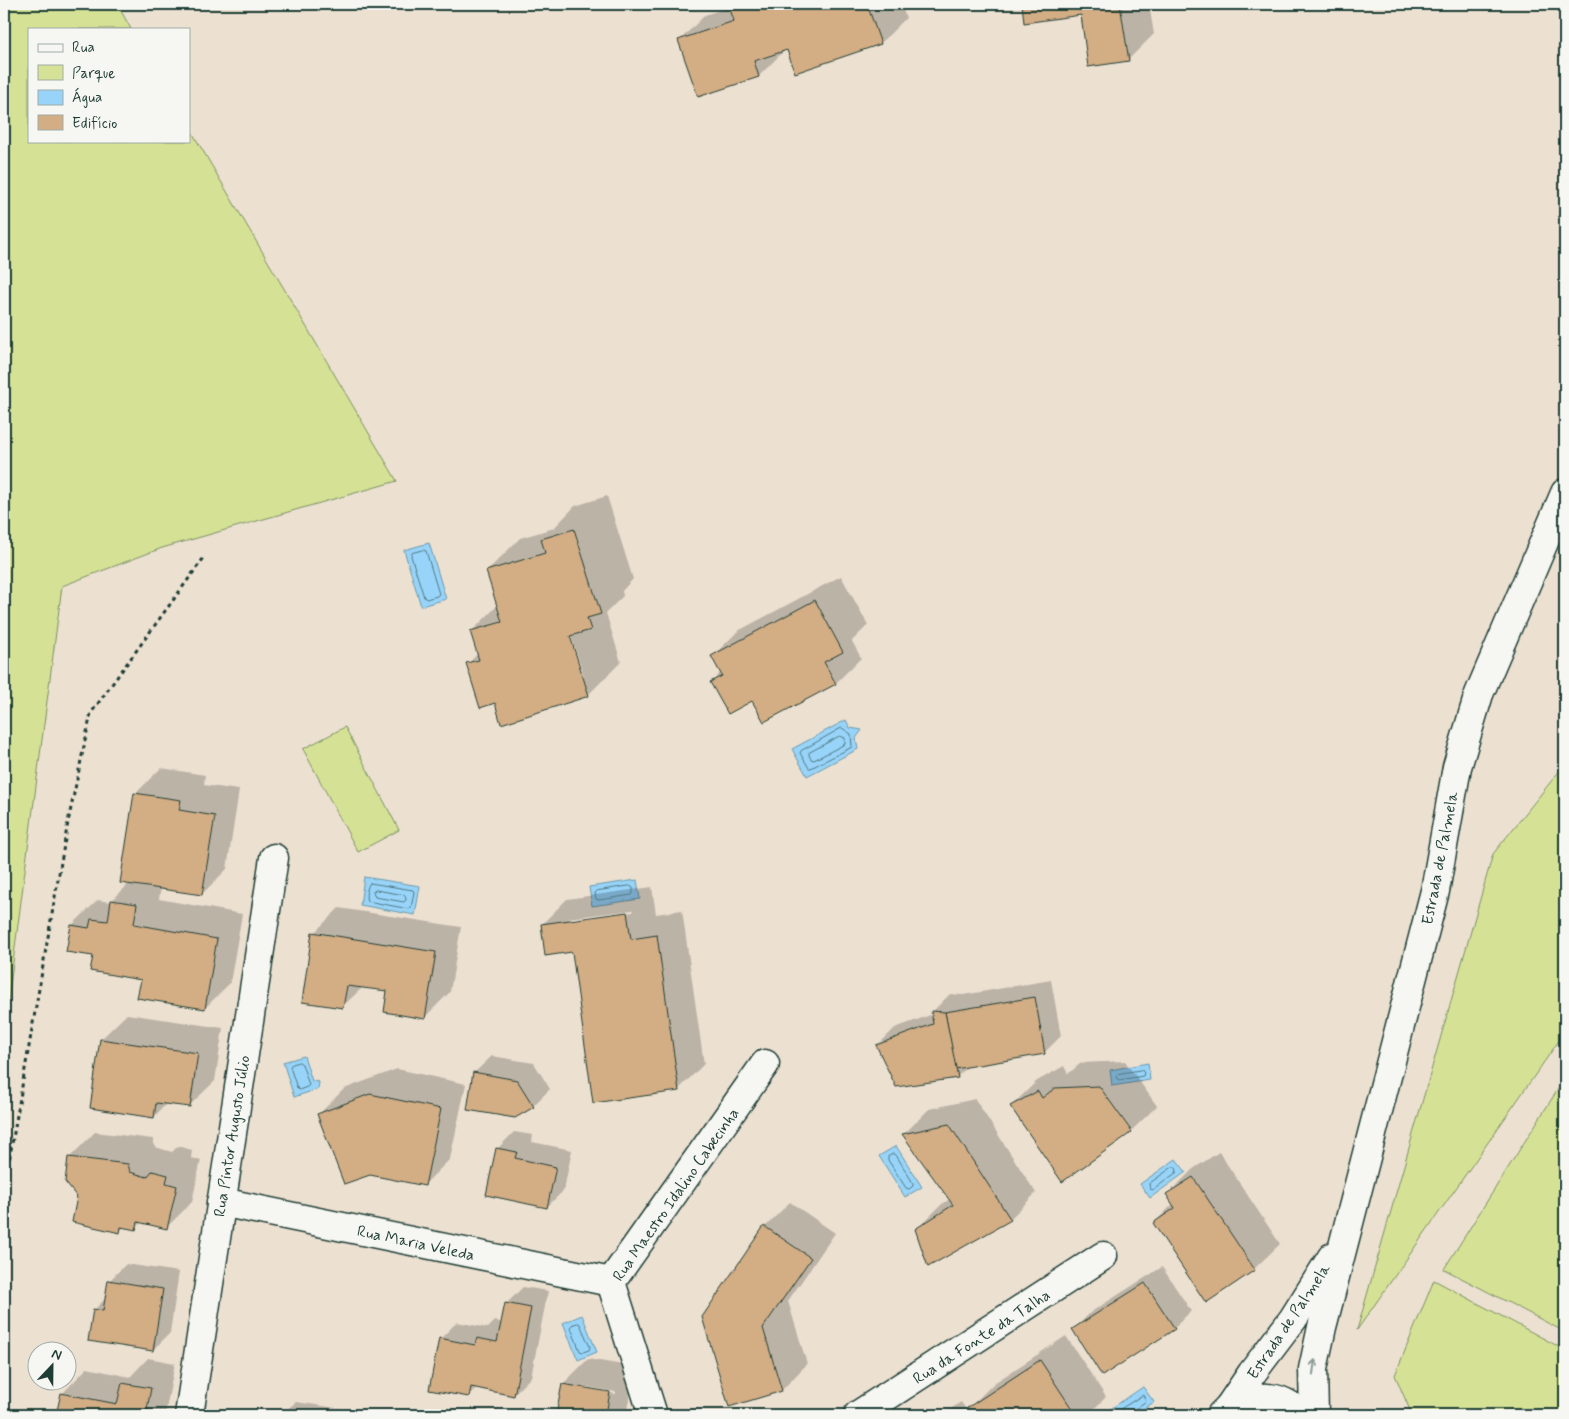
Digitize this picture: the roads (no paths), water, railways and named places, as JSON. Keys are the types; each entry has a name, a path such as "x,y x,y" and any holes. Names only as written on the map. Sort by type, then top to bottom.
{"street":[{"name":"Estrada de Palmela","path":"1314,1415 1313,1369 1434,891 1457,768 1479,694 1565,493"},
{"name":"Rua Pintor Augusto Júlio","path":"189,1415 274,858"},
{"name":"Rua Maestro Idalino Cabecinha","path":"653,1415 611,1282 765,1064"},
{"name":"Rua Maria Veleda","path":"221,1202 611,1282"},
{"name":"Estrada de Palmela","path":"1225,1411 1293,1319 1346,1234"},
{"name":"Rua da Fonte da Talha","path":"858,1415 1104,1256"},
{"path":"1225,1411 1245,1400 1262,1397 1279,1400 1295,1408 1301,1415"}],"water":[{"path":"429,543 446,599 421,606 404,550"},
{"path":"846,720 850,728 862,730 856,738 858,749 807,776 792,749"},
{"path":"364,877 420,886 415,915 360,905"},
{"path":"637,880 640,899 592,906 589,887"},
{"path":"304,1056 312,1081 319,1082 318,1089 294,1097 283,1062"},
{"path":"1148,1063 1150,1080 1112,1086 1110,1070"},
{"path":"896,1146 922,1187 905,1197 879,1156"},
{"path":"1176,1159 1186,1172 1150,1198 1140,1184"},
{"path":"582,1315 597,1352 578,1360 563,1323"},
{"path":"1143,1387 1154,1402 1135,1415 1113,1415 1109,1410"}]}
